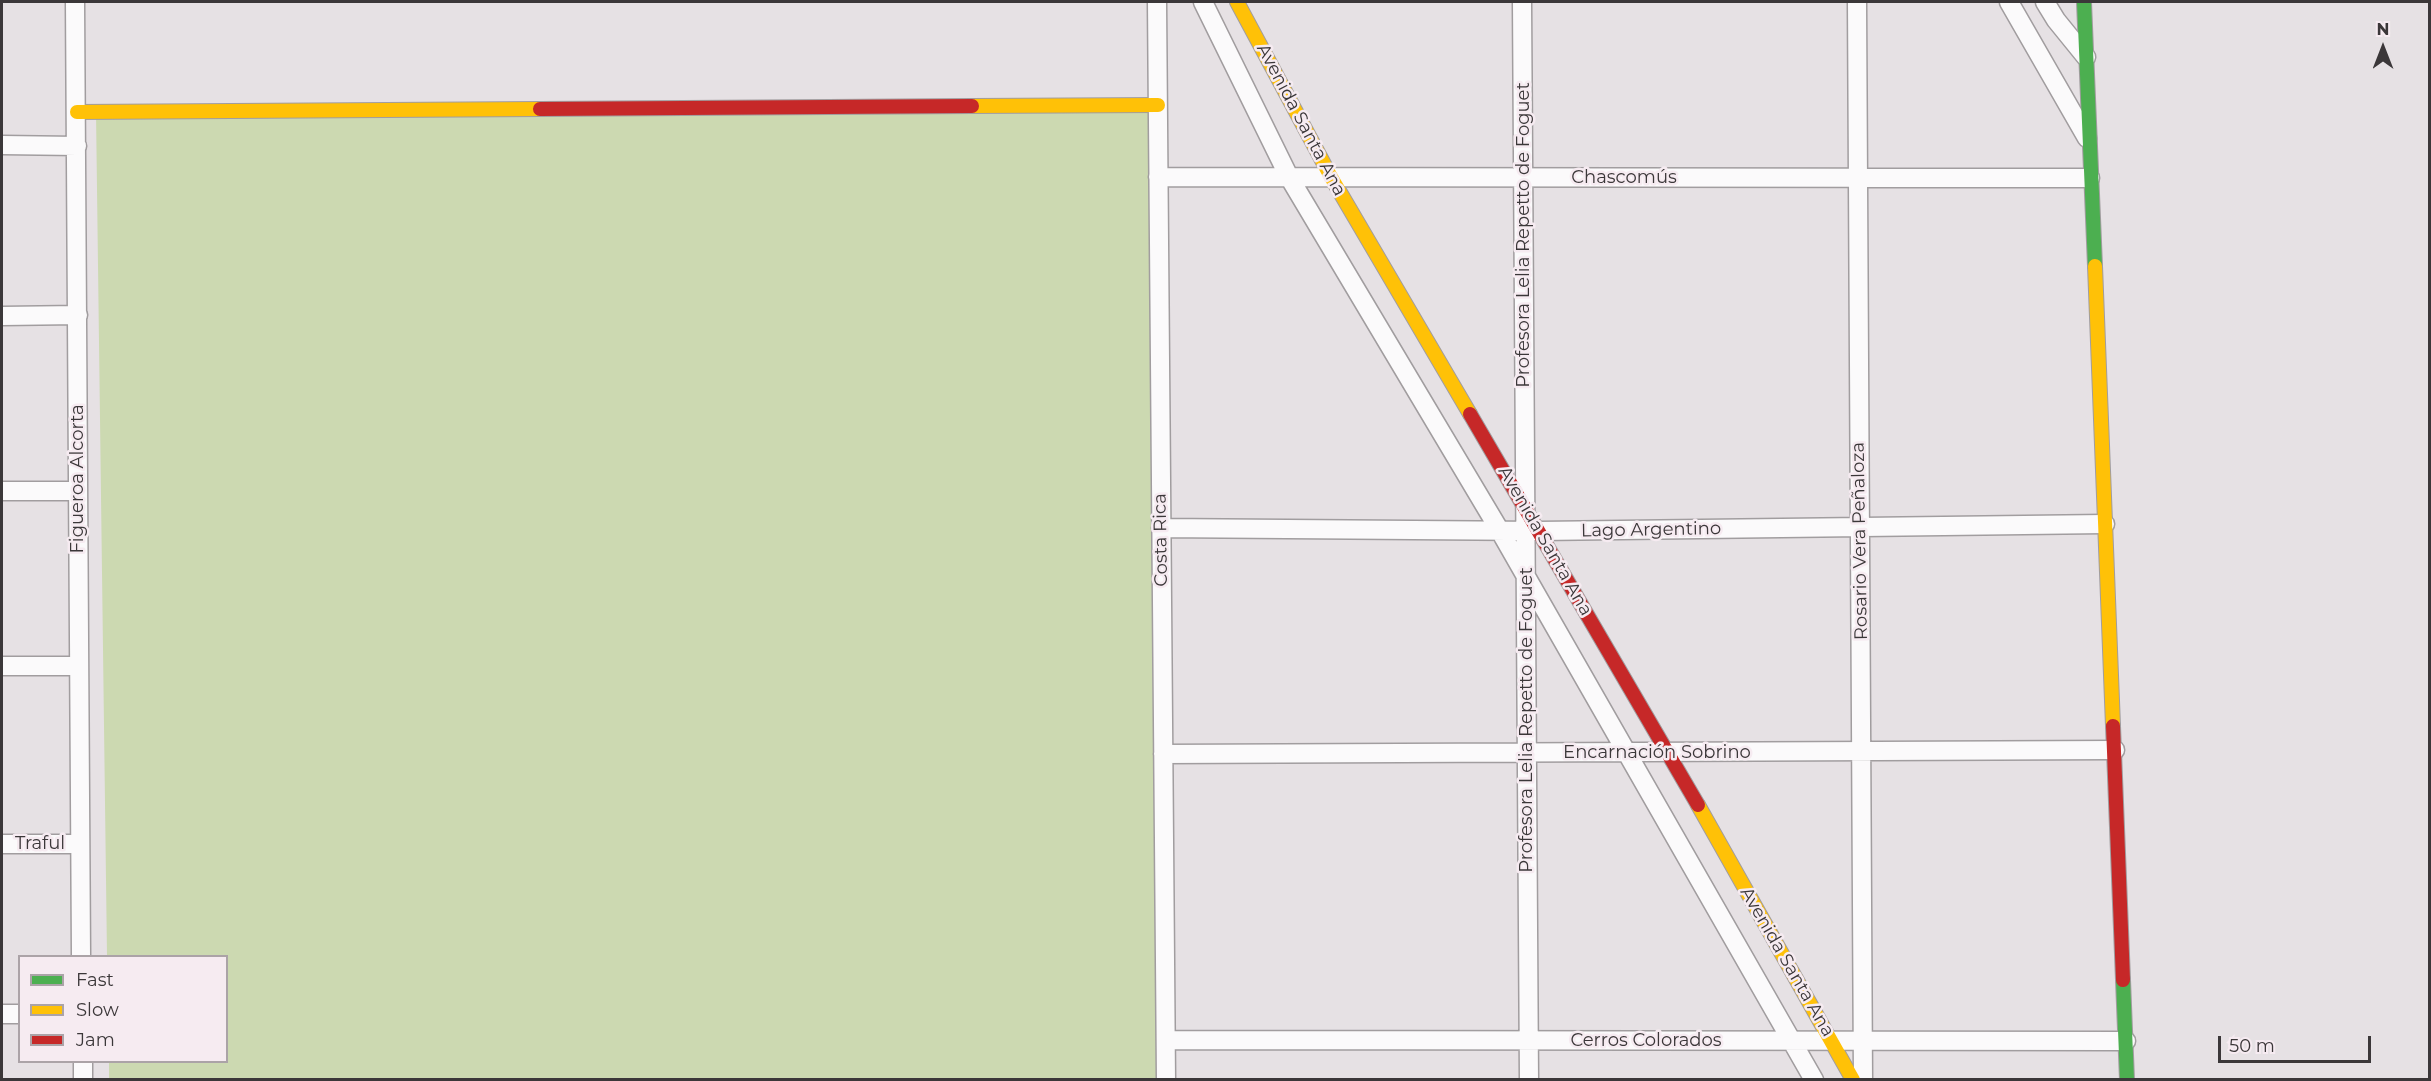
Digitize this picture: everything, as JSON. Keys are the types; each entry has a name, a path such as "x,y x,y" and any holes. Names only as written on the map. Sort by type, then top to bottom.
{"street":[{"name":"Figueroa Alcorta","path":"75,2 81,955"},
{"name":"Costa Rica","path":"1156,2 1166,1080"},
{"name":"Avenida Santa Ana","path":"1203,2 1289,177 1500,531 1814,1080"},
{"name":"Avenida Santa Ana","path":"1238,2 1331,177 1526,508"},
{"name":"Profesora Lelia Repetto de Foguet","path":"1522,2 1526,508 1533,531 1527,579 1529,1080"},
{"name":"Rosario Vera Peñaloza","path":"1857,2 1863,1080"},
{"path":"2009,2 2091,145"},
{"path":"2045,2 2056,21 2086,57"},
{"path":"2084,2 2127,1080"},
{"path":"77,112 1158,105"},
{"path":"2,146 77,146"},
{"name":"Chascomús","path":"1158,177 2090,178"},
{"path":"2,316 78,315"},
{"path":"2,491 78,491"},
{"name":"Lago Argentino","path":"1161,528 1533,531 2105,524"},
{"name":"Avenida Santa Ana","path":"1533,531 1669,753 1853,1080"},
{"path":"2,666 80,666"},
{"name":"Encarnación Sobrino","path":"1163,754 2115,750"},
{"name":"Traful","path":"2,843 79,844"},
{"path":"2,1014 18,1014"},
{"name":"Cerros Colorados","path":"1166,1040 2126,1041"},
{"path":"83,1063 83,1080"}],"green space":[{"path":"96,112 1151,112 1158,1079 109,1079 109,1063 228,1063 228,955 107,955"}],"traffic: fast":[{"path":"2084,2 2095,266"},
{"path":"2123,980 2127,1080"}],"traffic: slow":[{"path":"1237,2 1331,177 1470,414"},
{"path":"972,106 1158,105"},
{"path":"77,112 540,109"},
{"path":"2095,266 2113,726"},
{"path":"1698,805 1853,1080"}],"traffic: jam":[{"path":"540,109 972,106"},
{"path":"1470,414 1698,805"},
{"path":"2113,726 2123,980"}]}
